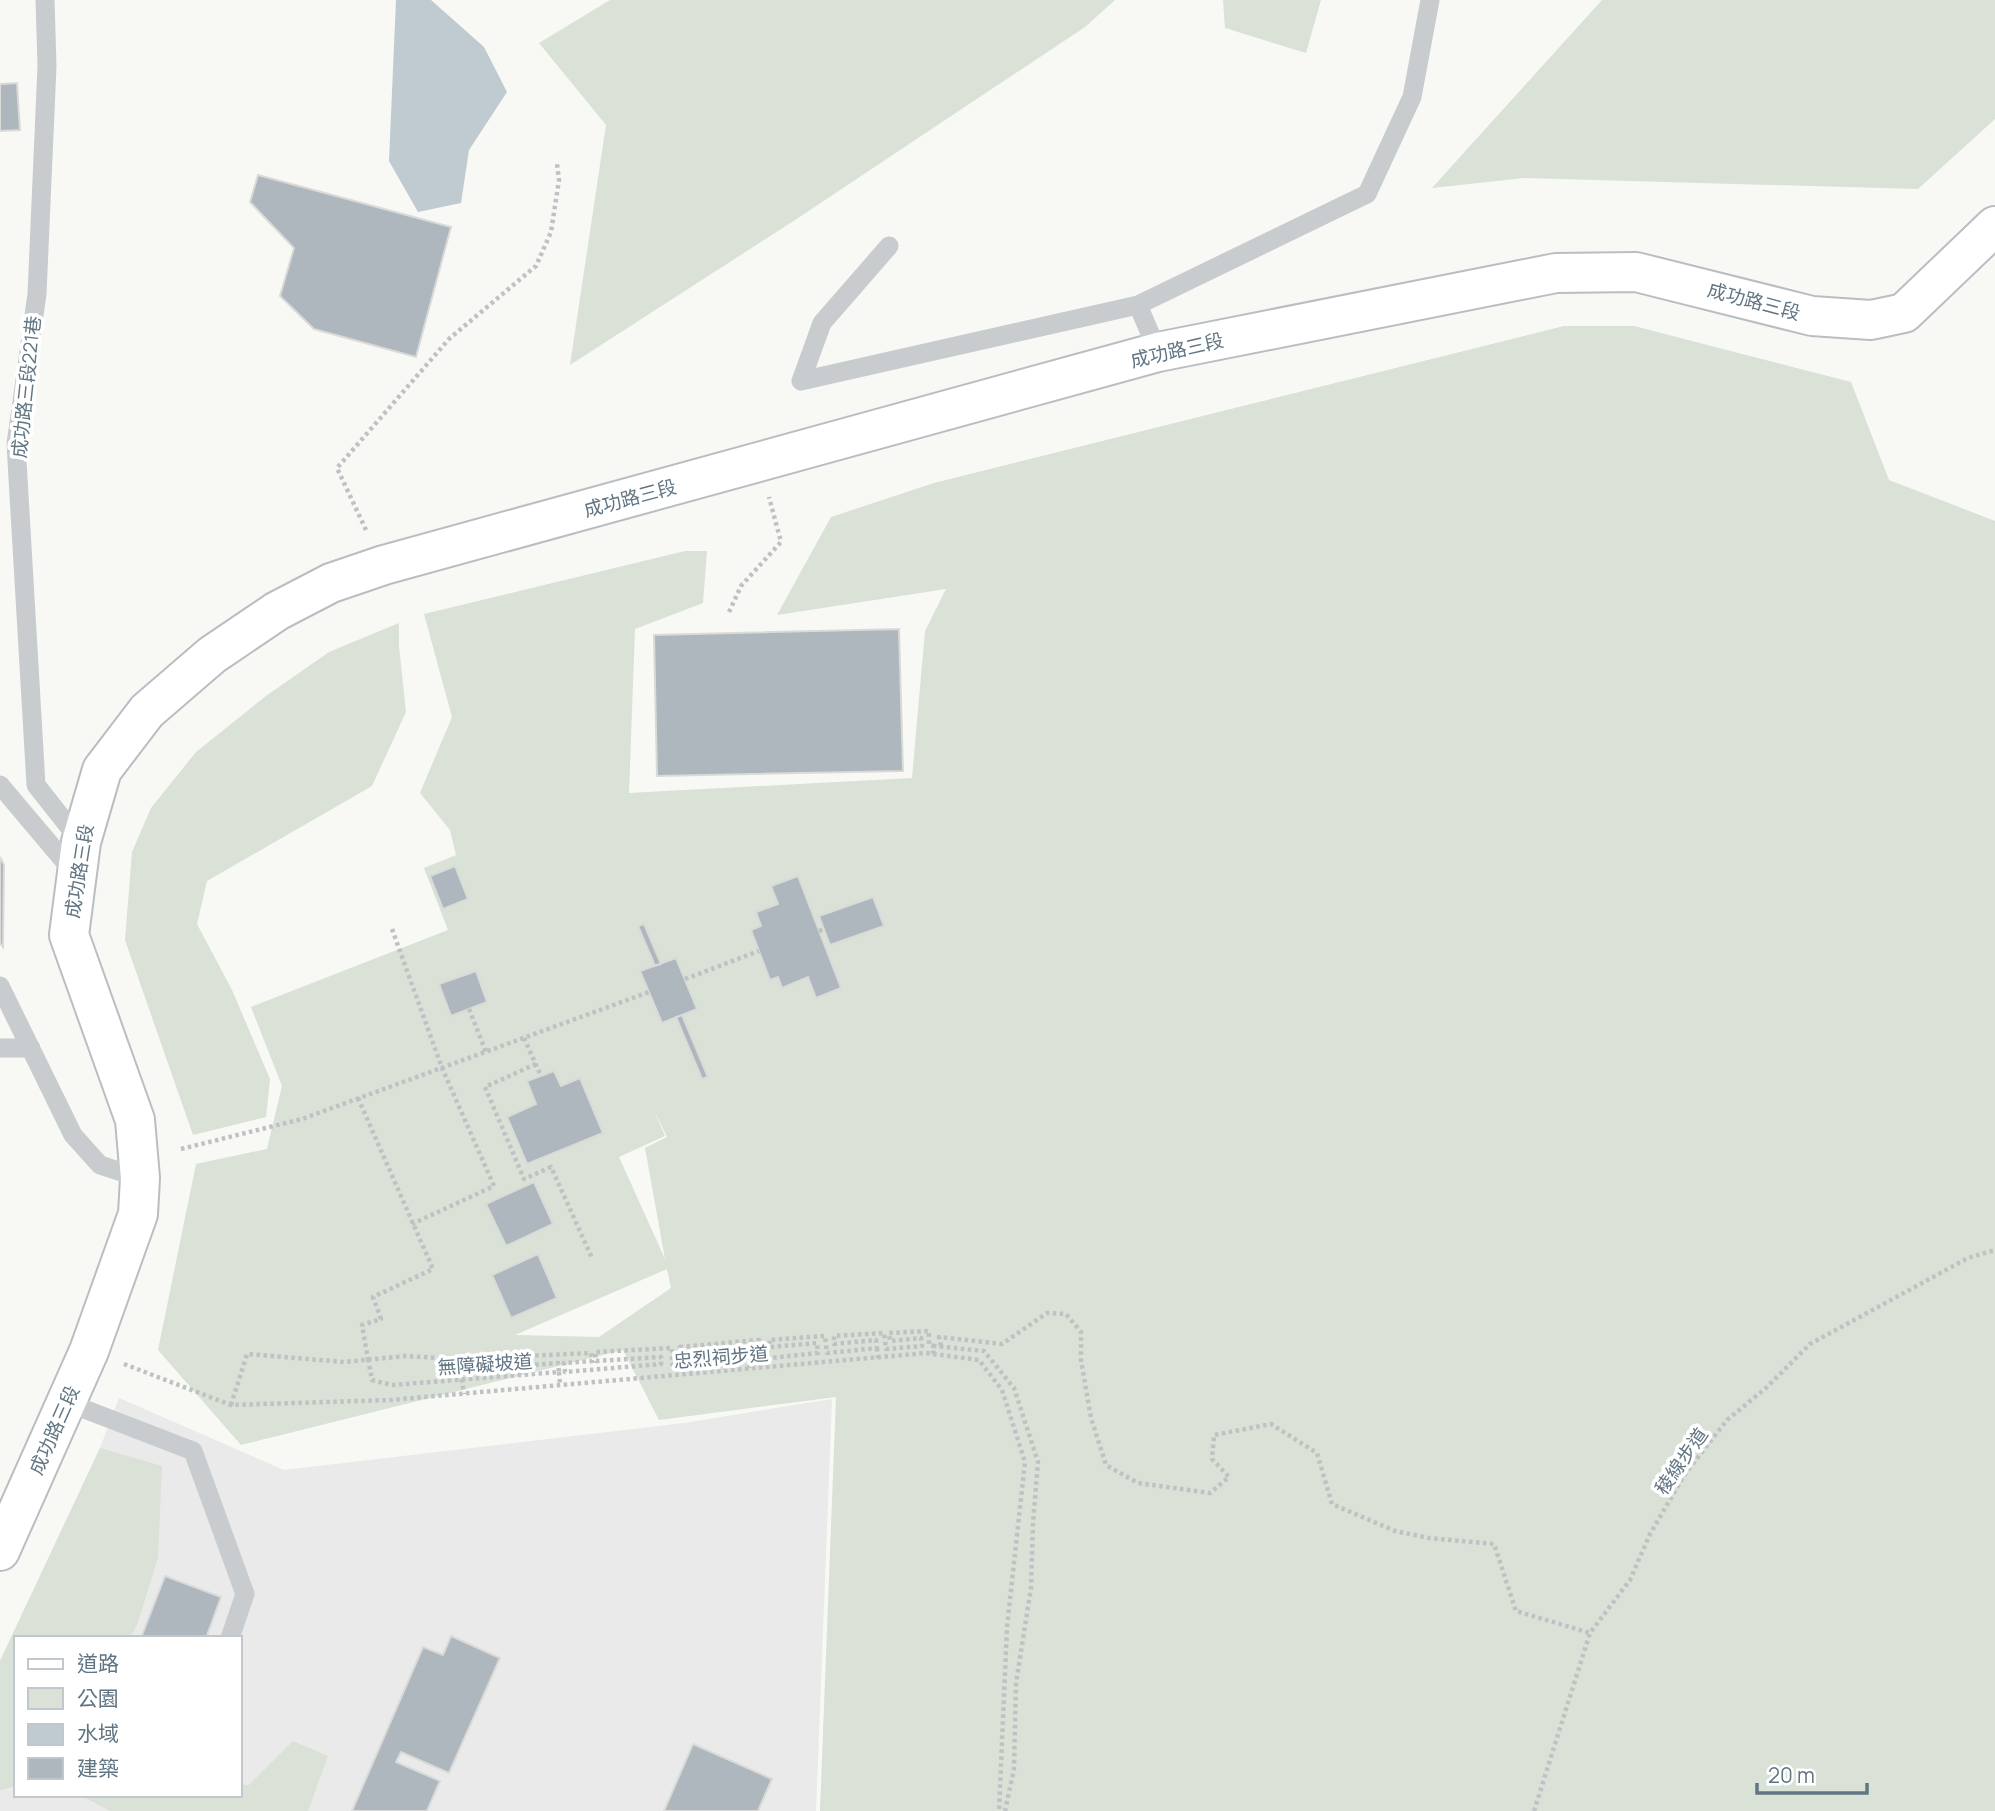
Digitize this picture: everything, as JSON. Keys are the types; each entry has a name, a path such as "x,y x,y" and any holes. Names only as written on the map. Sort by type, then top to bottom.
{"street":[{"name":"成功路三段","path":"0,1551 89,1351 138,1214 141,1178 135,1120 69,935 78,859 102,770 147,710 212,655 277,611 331,583 384,565 1158,352 1556,273 1636,272 1812,316 1871,320 1904,313 1995,226"}],"lane":[{"name":"成功路三段221巷","path":"45,0 47,66 37,294 16,444 36,785 78,859"},
{"path":"889,246 822,323 801,381 1139,305 1367,194 1412,97 1430,0"},
{"path":"1139,305 1158,352"},
{"path":"0,785 78,859"},
{"path":"0,986 73,1135 100,1165 141,1178"},
{"path":"0,1048 31,1048"},
{"path":"66,1402 193,1451 245,1594 231,1636"}],"path":[{"path":"384,565 337,468 449,339 536,266 551,232 559,180 557,164"},
{"path":"729,612 741,586 781,542 761,462"},
{"path":"392,929 442,1068 494,1186 412,1224"},
{"path":"685,979 759,951"},
{"path":"181,1149 270,1128 649,992"},
{"path":"469,1009 486,1052"},
{"path":"524,1038 541,1076"},
{"path":"536,1064 485,1087 524,1179 551,1167 592,1258"},
{"path":"89,1351 231,1405 247,1354 344,1362 368,1359 362,1325 381,1319 373,1297 433,1269 358,1098"},
{"name":"稜線步道","path":"1534,1811 1590,1633 1630,1580 1650,1534 1685,1474 1727,1420 1766,1388 1810,1344 1968,1258 1995,1250"},
{"path":"933,1354 939,1337 1002,1344 1047,1313 1066,1314 1081,1332 1090,1418 1106,1465 1138,1483 1210,1493 1228,1477 1212,1459 1214,1435 1271,1424 1317,1453 1332,1504 1395,1531 1429,1538 1494,1544 1516,1611 1590,1633"},
{"path":"878,1358 876,1340 834,1344 834,1336 884,1333 886,1349 922,1346 921,1338 890,1341 889,1333 929,1331 929,1345 984,1351 1014,1388 1038,1462 1032,1523 1031,1588 1016,1683 1014,1769 1005,1811"},
{"path":"750,1369 748,1349 681,1355 680,1347 759,1340 760,1359 818,1353 817,1343 770,1348 769,1340 825,1336 827,1353 877,1348"},
{"name":"無障礙坡道","path":"464,1394 460,1369 439,1358 406,1356 368,1359 372,1380 392,1385 559,1372 558,1363 504,1367 503,1357 591,1353 592,1361 564,1363 565,1372 661,1364 662,1357 596,1361 595,1352 671,1348 673,1364 749,1357"},
{"name":"忠烈祠步道","path":"231,1405 390,1400 933,1354 979,1360 1002,1390 1025,1462 1007,1627 999,1811"},
{"path":"559,1372 560,1385"},
{"path":"1002,1390 1014,1388"}],"shaded area":[{"path":"119,1398 284,1470 684,1423 832,1399 816,1811 0,1811 0,1661 100,1448"}],"green space":[{"path":"610,0 1115,0 1085,27 795,220 570,365 606,125 539,43"},
{"path":"1223,0 1321,0 1306,53 1225,28"},
{"path":"1602,0 1995,0 1995,119 1918,189 1524,178 1432,188"},
{"path":"1564,326 1634,326 1851,382 1889,480 1995,521 1995,1811 820,1811 836,1397 659,1420 623,1350 241,1445 158,1350 196,1164 267,1149 282,1086 251,1007 448,930 424,868 456,855 450,830 420,793 452,717 424,614 685,551 707,551 703,603 635,629 629,793 912,778 925,631 946,589 777,615 831,517 934,483","holes":["653,1108 667,1137 645,1148 665,1259 619,1157 665,1136","667,1269 671,1288 599,1337 515,1335"]},
{"path":"399,623 406,712 372,786 207,881 197,924 232,990 270,1079 266,1117 193,1135 125,940 132,852 151,808 196,752 266,696 329,652"},
{"path":"100,1448 162,1466 158,1558 131,1636 14,1636 14,1786 0,1790 0,1661"},
{"path":"293,1741 328,1756 308,1811 110,1811 84,1797 242,1797 242,1785 249,1785"}],"water":[{"path":"396,0 431,0 484,47 507,92 469,150 461,203 418,212 389,161"}],"building":[{"path":"17,83 20,130 0,131 0,84"},
{"path":"258,175 451,227 416,357 314,329 280,296 294,248 250,202"},
{"path":"899,629 903,771 657,776 654,635"},
{"path":"0,857 4,865 3,947 0,943"},
{"path":"455,866 468,899 443,909 430,876"},
{"path":"798,876 841,988 816,998 808,977 782,988 778,977 770,980 751,930 761,926 756,912 778,904 771,886"},
{"path":"873,897 884,926 830,945 819,916"},
{"path":"644,924 661,964 655,966 638,926"},
{"path":"676,958 697,1009 662,1023 640,971"},
{"path":"476,971 487,1002 451,1016 439,984"},
{"path":"682,1015 708,1077 702,1079 676,1017"},
{"path":"554,1071 561,1086 580,1078 603,1133 527,1164 507,1117 536,1104 527,1081"},
{"path":"534,1182 553,1224 506,1246 486,1204"},
{"path":"538,1254 557,1298 511,1318 492,1275"},
{"path":"165,1576 221,1597 207,1636 142,1636"},
{"path":"451,1636 500,1658 449,1773 401,1752 396,1762 440,1781 427,1811 352,1811 423,1647 443,1655"},
{"path":"693,1744 772,1779 758,1811 664,1811"}]}
